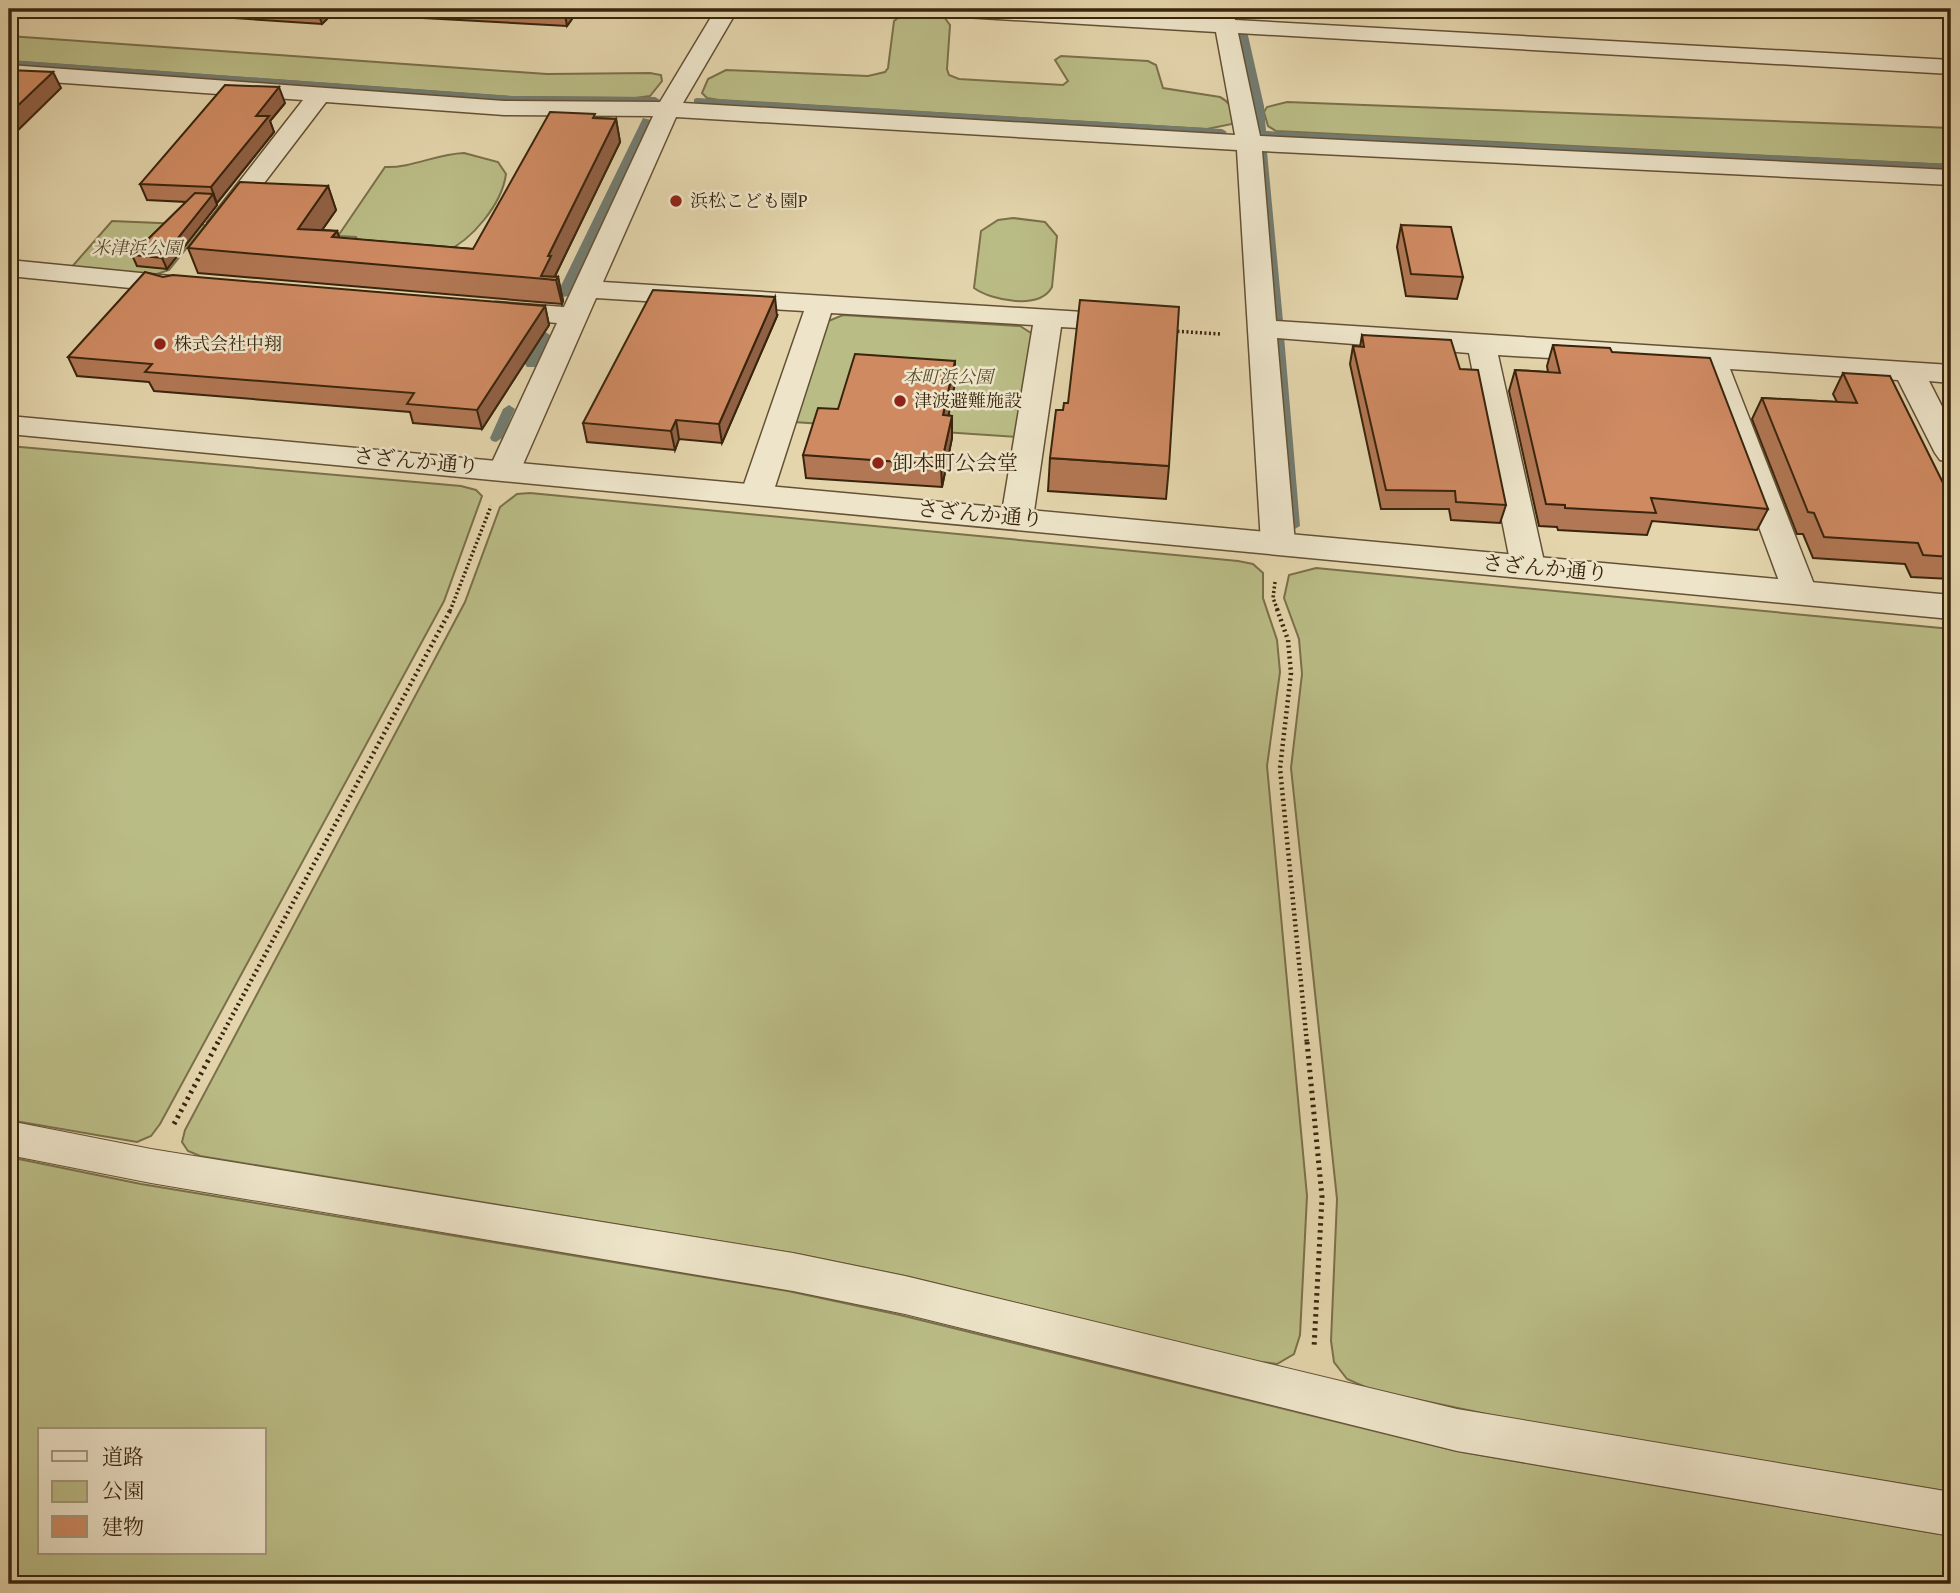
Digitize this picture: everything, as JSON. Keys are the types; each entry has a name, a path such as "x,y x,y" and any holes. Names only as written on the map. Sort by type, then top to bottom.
{"street":[{"path":"505,469 668,109 726,9"},
{"path":"931,9 1224,17 1951,67"},
{"path":"1224,17 1249,143 1278,543"},
{"path":"9,72 550,110 668,109 1249,143 1951,177"},
{"path":"205,242 319,95"},
{"path":"9,268 180,274 213,288"},
{"path":"585,289 1171,326"},
{"path":"757,493 820,304"},
{"path":"476,309 572,316"},
{"path":"1017,518 1048,318"},
{"path":"1263,332 1951,374"},
{"path":"1482,345 1528,566"},
{"path":"1712,359 1800,592"},
{"path":"1909,372 1951,453"},
{"name":"さざんか通り","path":"9,425 505,469 1951,607"}],"lane":[{"path":"9,1138 152,1166 793,1272 1007,1319 1312,1397 1517,1441 1951,1514"}],"path":[{"path":"1171,326 1171,331 1263,332"},
{"path":"152,1166 454,602 505,469"},
{"path":"1278,543 1273,598 1288,640 1291,673 1280,768 1322,1198 1312,1397"}],"green space":[{"path":"913,12 944,17 950,25 947,69 949,75 959,79 1063,85 1068,81 1055,60 1061,56 1148,61 1156,65 1163,88 1224,99 1233,111 1232,124 1207,129 719,100 707,98 702,93 708,79 726,70 868,76 885,72 888,68 894,21"},
{"path":"9,36 547,74 650,73 661,75 662,81 650,96 635,98 512,97 9,61"},
{"path":"1287,102 1951,128 1951,165 1276,131 1268,126 1264,112 1267,107"},
{"path":"464,153 498,162 506,174 492,209 475,230 455,246 445,252 338,236 385,167"},
{"path":"1013,218 1045,222 1057,236 1052,287 1037,299 1003,299 974,288 981,231 998,220"},
{"name":"米津浜公園","path":"112,221 205,225 169,270 154,275 70,269"},
{"name":"本町浜公園","path":"843,315 1020,326 1034,335 1017,437 794,422 826,322"},
{"path":"9,446 461,486 476,490 482,496 444,601 160,1124 151,1136 137,1142 9,1120"},
{"path":"530,493 1238,561 1253,564 1263,573 1263,598 1277,640 1280,672 1267,766 1307,1196 1300,1335 1294,1354 1277,1364 1253,1361 910,1277 798,1254 200,1156 188,1151 182,1142 185,1130 465,602 500,507 517,494"},
{"path":"1316,568 1951,629 1951,1492 1515,1420 1372,1390 1347,1379 1334,1362 1331,1341 1337,1199 1291,768 1302,674 1299,639 1284,598 1289,575"},
{"path":"9,1157 141,1184 788,1291 900,1315 1456,1451 1951,1536 1951,1584 9,1584"}],"building":[{"path":"9,70 53,72 9,114"},
{"path":"225,85 279,87 256,116 269,116 211,187 140,184"},
{"path":"550,112 595,114 593,118 616,119 548,256 551,256 541,276 558,277 556,280 188,248 240,182 328,186 298,229 337,231 332,237 473,249"},
{"path":"195,193 213,194 162,258 132,255"},
{"path":"1401,225 1451,227 1463,277 1411,274"},
{"path":"145,272 163,277 173,275 545,306 477,410 407,404 414,393 145,372 152,364 68,357"},
{"path":"653,290 775,297 719,424 676,420 671,431 583,423"},
{"path":"1080,300 1179,307 1169,466 1050,458 1056,410 1063,410 1064,403 1068,403"},
{"path":"1362,335 1451,340 1460,369 1478,370 1506,505 1456,502 1455,491 1386,490 1353,346 1364,347"},
{"path":"1553,345 1610,348 1612,352 1710,358 1768,509 1651,498 1656,513 1565,508 1565,505 1546,504 1515,370 1560,373"},
{"path":"855,354 955,361 943,415 952,416 941,465 803,455 818,408 838,409"},
{"path":"1843,373 1890,376 1951,499 1951,557 1923,555 1918,543 1824,537 1814,513 1808,512 1762,398 1857,403"}],"waterway":[{"path":"1238,9 1241,23"},
{"path":"1242,31 1259,106 1261,134"},
{"path":"9,63 510,99 655,100 654,102"},
{"path":"697,101 1222,132"},
{"path":"562,296 646,120"},
{"path":"1261,134 1951,167"},
{"path":"1262,152 1277,321"},
{"path":"531,364 544,335"},
{"path":"1278,336 1293,526"},
{"path":"496,438 509,409"}],"place":[{"name":"浜松こども園P","path":"676,201"},
{"name":"株式会社中翔","path":"160,344"},
{"name":"津波避難施設","path":"900,401"},
{"name":"卸本町公会堂","path":"878,463"}]}
